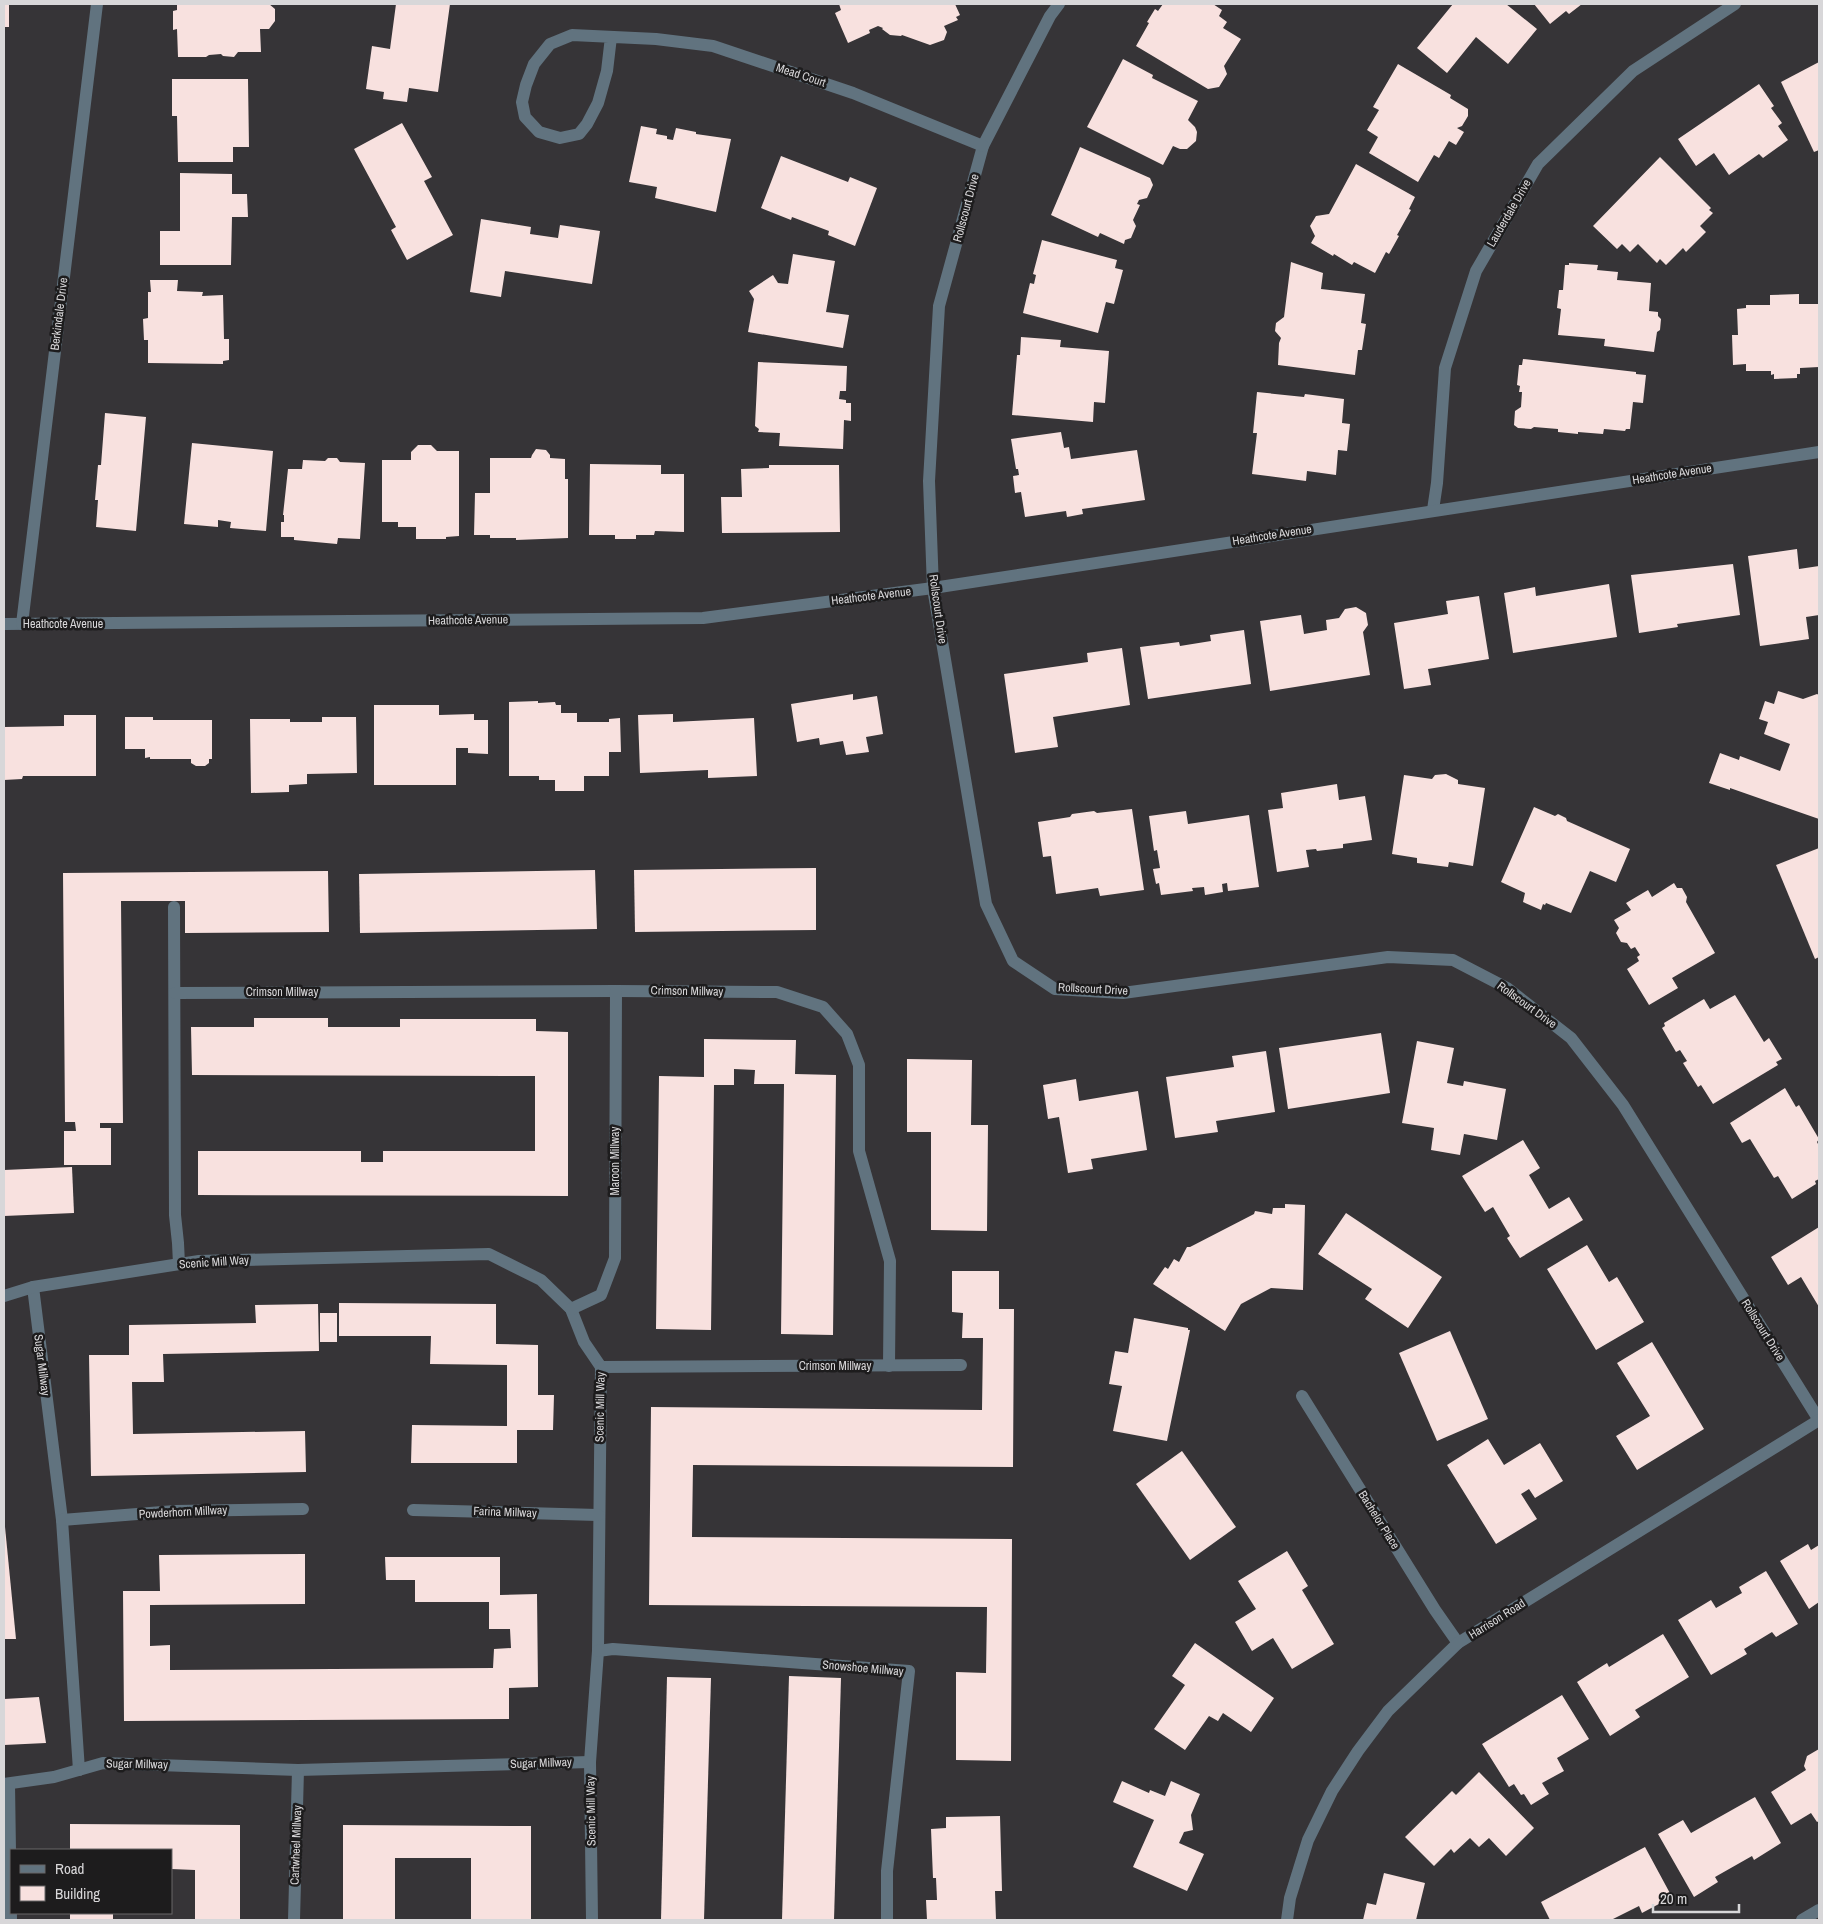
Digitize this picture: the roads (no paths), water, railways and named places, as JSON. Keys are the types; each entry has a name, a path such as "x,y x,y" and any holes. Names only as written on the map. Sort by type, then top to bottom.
{"street":[{"name":"Berkindale Drive","path":"22,624 96,4"},
{"name":"Rollscourt Drive","path":"1059,4 1050,16 983,146 940,306 929,481 933,588 986,904 1013,961 1055,989 1122,993 1388,957 1453,960 1507,988 1571,1038 1623,1105 1819,1420"},
{"name":"Lauderdale Drive","path":"1433,510 1437,483 1445,368 1476,271 1538,164 1633,71 1735,4"},
{"name":"Mead Court","path":"611,37 607,71 598,103 588,124 579,134 560,138 539,132 525,117 522,102 526,85 534,64 550,44 572,35 656,39 713,46 853,93 983,146"},
{"name":"Heathcote Avenue","path":"4,624 703,618 933,588 1819,452"},
{"path":"174,907 174,1215 179,1264"},
{"name":"Maroon Millway","path":"571,1309 601,1295 615,1258 616,991"},
{"name":"Crimson Millway","path":"175,993 777,992 823,1007 847,1034 859,1065 859,1151 890,1261 889,1366"},
{"name":"Scenic Mill Way","path":"4,1296 33,1287 199,1261 489,1254 541,1280 571,1309 584,1342 601,1367 598,1651 590,1762 592,1920"},
{"name":"Sugar Millway","path":"33,1287 62,1520 79,1770 103,1763 298,1770 590,1762"},
{"name":"Crimson Millway","path":"601,1367 961,1365"},
{"name":"Bachelor Place","path":"1302,1396 1458,1643"},
{"name":"Harrison Road","path":"1287,1920 1290,1898 1308,1840 1332,1791 1358,1751 1388,1711 1458,1643 1819,1420"},
{"name":"Powderhorn Millway","path":"62,1520 175,1510 303,1509"},
{"name":"Farina Millway","path":"413,1510 598,1515"},
{"name":"Snowshoe Millway","path":"598,1651 613,1649 909,1671 887,1871 887,1920"},
{"path":"10,1893 6,1784 54,1777 79,1770"},
{"name":"Cartwheel Millway","path":"294,1920 298,1770"},
{"path":"1802,1920 1819,1910"}]}
